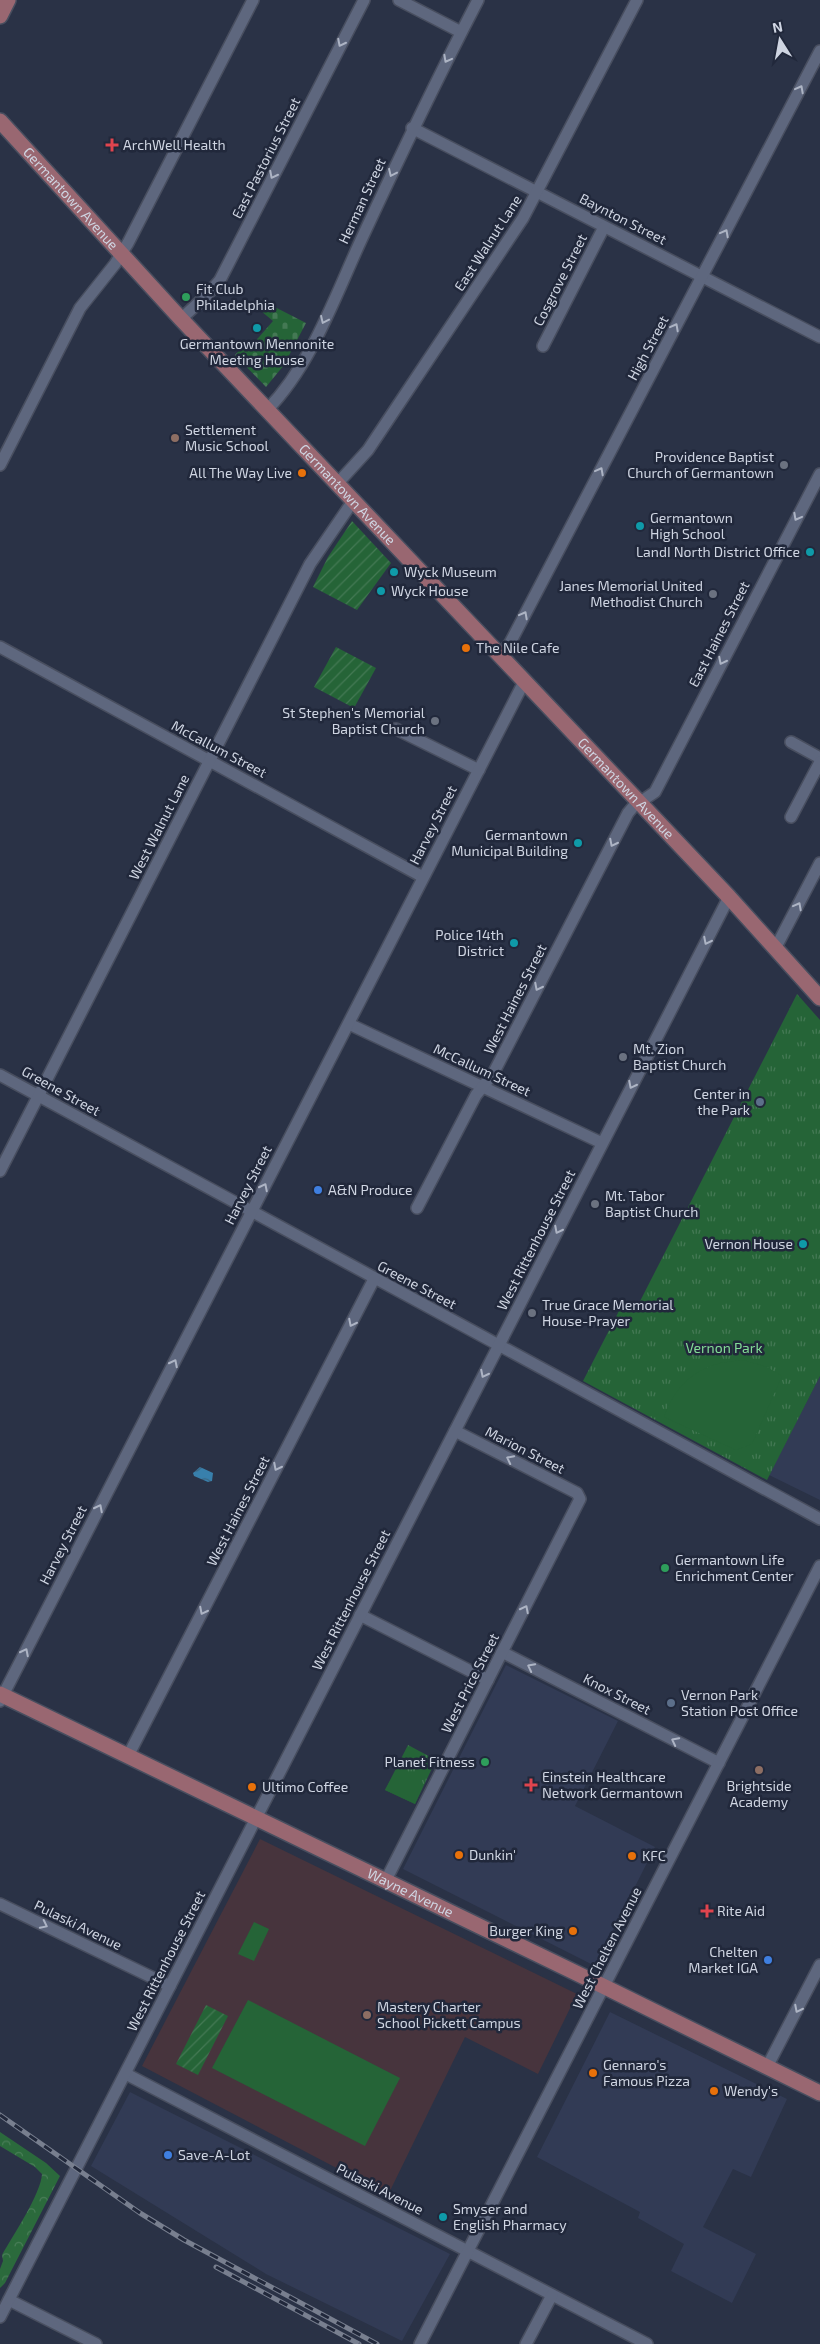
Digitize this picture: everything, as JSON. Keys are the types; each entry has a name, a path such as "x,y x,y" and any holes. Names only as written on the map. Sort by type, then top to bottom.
{"main road":[{"path":"0,16 8,0"},
{"name":"Germantown Avenue","path":"0,121 181,319 729,897 820,998"},
{"name":"Wayne Avenue","path":"1,1697 128,1756 820,2093"}],"street":[{"path":"0,464 80,308 122,254 253,0"},
{"name":"East Pastorius Street","path":"181,319 220,280 364,0"},
{"path":"399,0 461,32"},
{"name":"Herman Street","path":"267,410 289,384 315,339 412,128 478,0"},
{"name":"East Walnut Lane","path":"337,484 365,454 380,434 523,218 637,0"},
{"name":"High Street","path":"499,656 510,643 820,51"},
{"name":"Baynton Street","path":"412,128 820,337"},
{"name":"Cosgrove Street","path":"543,346 604,227"},
{"name":"East Haines Street","path":"639,803 655,792 820,474"},
{"name":"West Walnut Lane","path":"0,1171 317,551 353,501"},
{"name":"McCallum Street","path":"0,647 423,877"},
{"name":"Harvey Street","path":"1,1697 524,682"},
{"path":"396,729 478,770"},
{"path":"791,742 820,758"},
{"path":"791,817 820,762"},
{"name":"West Haines Street","path":"417,1208 476,1095 494,1074 628,813 639,803"},
{"path":"775,949 820,863"},
{"name":"West Rittenhouse Street","path":"0,2317 729,897"},
{"name":"McCallum Street","path":"349,1024 602,1143"},
{"name":"Greene Street","path":"0,1076 820,1519"},
{"name":"West Haines Street","path":"128,1756 374,1279"},
{"name":"Marion Street","path":"455,1431 577,1493 580,1497"},
{"name":"West Price Street","path":"385,1882 580,1497"},
{"name":"West Chelten Avenue","path":"420,2344 820,1566"},
{"path":"360,1615 488,1680"},
{"name":"Knox Street","path":"502,1652 719,1763"},
{"name":"Pulaski Avenue","path":"0,1904 170,1986"},
{"path":"767,2067 820,1965"},
{"name":"Pulaski Avenue","path":"126,2074 646,2344"},
{"path":"526,2344 552,2295"},
{"path":"9,2300 96,2344"}],"shaded area":[{"path":"820,1376 820,1500 769,1475"},
{"path":"506,1665 618,1721 575,1806 655,1847 595,1966 403,1869"},
{"name":"Mastery Charter School Pickett Campus","path":"260,1839 577,1994 538,2074 465,2037 388,2195 142,2066"},
{"path":"610,2012 787,2099 751,2177 733,2169 703,2227 756,2254 732,2303 671,2271 684,2244 638,2218 640,2212 537,2157"},
{"path":"130,2092 450,2254 402,2341 266,2274 91,2166"}],"green space":[{"path":"267,303 306,323 284,365 266,387 235,355 248,341 252,345 273,321 261,311"},
{"path":"352,521 391,563 357,610 313,587 328,557"},
{"path":"336,647 376,668 354,708 314,687"},
{"name":"Vernon Park","path":"797,994 820,1020 820,1376 767,1480 583,1381 621,1307 634,1313"},
{"path":"732,1361 747,1361 767,1367 782,1376 752,1444 736,1450 664,1417 677,1392 695,1374 719,1364"},
{"path":"408,1745 436,1760 415,1804 385,1790"},
{"path":"395,1772 423,1786 415,1804 385,1790"},
{"path":"254,1922 269,1929 254,1961 238,1954"},
{"path":"248,2000 400,2078 365,2146 212,2068"},
{"path":"206,2005 228,2016 198,2075 176,2064"},
{"path":"0,2132 46,2163 60,2176 5,2283 0,2288 2,2255 32,2204 42,2174 35,2167 0,2146"}],"water":[{"path":"200,1467 213,1473 212,1481 208,1482 194,1476 193,1473"}],"railway":[{"path":"0,2115 140,2213 184,2240 377,2344"},
{"path":"216,2267 359,2344"}],"place":[{"name":"ArchWell Health","path":"112,145"},
{"name":"Fit Club Philadelphia","path":"186,297"},
{"name":"Germantown Mennonite Meeting House","path":"257,328"},
{"name":"Settlement Music School","path":"175,438"},
{"name":"Providence Baptist Church of Germantown","path":"784,465"},
{"name":"All The Way Live","path":"302,473"},
{"name":"Germantown High School","path":"640,526"},
{"name":"LandI North District Office","path":"810,552"},
{"name":"Wyck Museum","path":"394,572"},
{"name":"Wyck House","path":"381,591"},
{"name":"Janes Memorial United Methodist Church","path":"713,594"},
{"name":"The Nile Cafe","path":"466,648"},
{"name":"St Stephen's Memorial Baptist Church","path":"435,721"},
{"name":"Germantown Municipal Building","path":"578,843"},
{"name":"Police 14th District","path":"514,943"},
{"name":"Mt. Zion Baptist Church","path":"623,1057"},
{"name":"Center in the Park","path":"760,1102"},
{"name":"A&N Produce","path":"318,1190"},
{"name":"Mt. Tabor Baptist Church","path":"595,1204"},
{"name":"Vernon House","path":"803,1244"},
{"name":"True Grace Memorial House-Prayer","path":"532,1313"},
{"name":"Germantown Life Enrichment Center","path":"665,1568"},
{"name":"Vernon Park Station Post Office","path":"671,1703"},
{"name":"Planet Fitness","path":"485,1762"},
{"name":"Brightside Academy","path":"759,1770"},
{"name":"Einstein Healthcare Network Germantown","path":"531,1785"},
{"name":"Ultimo Coffee","path":"252,1787"},
{"name":"Dunkin'","path":"459,1855"},
{"name":"KFC","path":"632,1856"},
{"name":"Rite Aid","path":"707,1911"},
{"name":"Burger King","path":"573,1931"},
{"name":"Chelten Market IGA","path":"768,1960"},
{"name":"Mastery Charter School Pickett Campus","path":"367,2015"},
{"name":"Gennaro's Famous Pizza","path":"593,2073"},
{"name":"Wendy's","path":"714,2091"},
{"name":"Save-A-Lot","path":"168,2155"},
{"name":"Smyser and English Pharmacy","path":"443,2217"}]}
